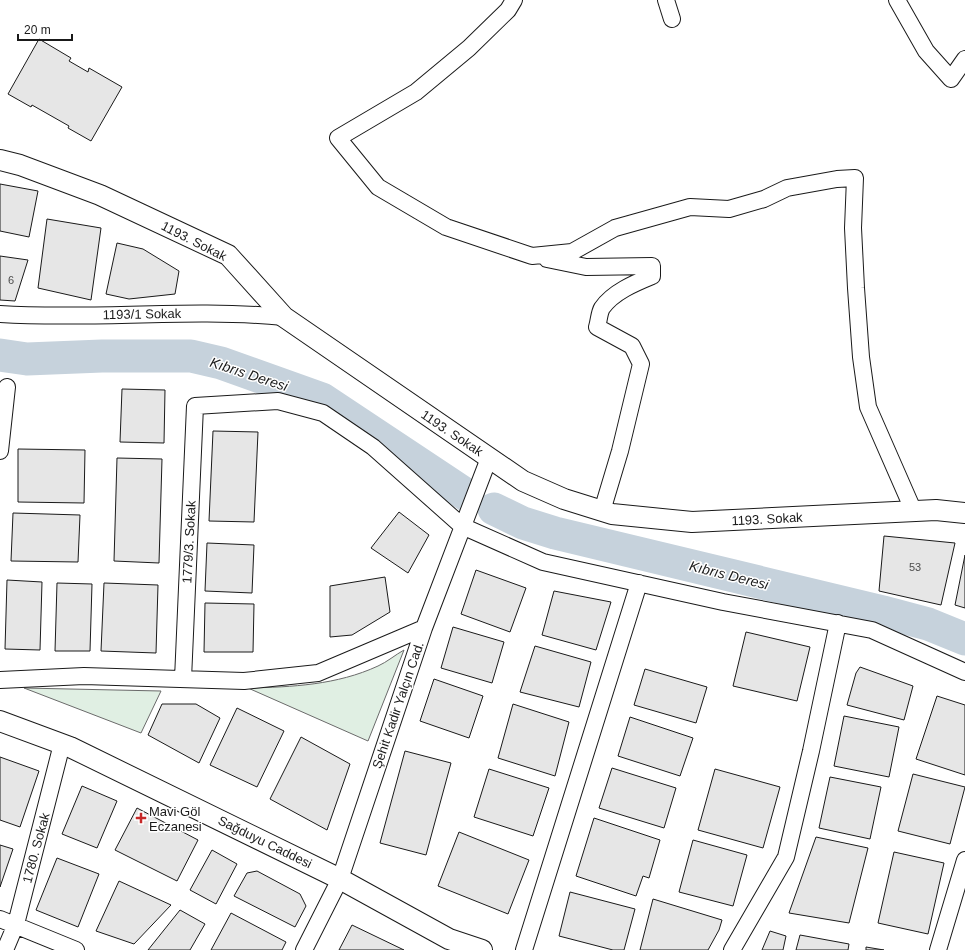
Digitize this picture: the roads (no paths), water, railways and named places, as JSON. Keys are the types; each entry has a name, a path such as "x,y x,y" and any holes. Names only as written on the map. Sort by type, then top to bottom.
{"street":[{"path":"514,0 508,10 470,48 416,92 338,138 378,187 446,227 532,256 586,267 652,266 652,276 635,283 612,298 601,309 598,327 632,346 641,364 622,444 602,511"},
{"path":"666,0 672,19"},
{"path":"897,0 926,51 951,79 965,59"},
{"name":"1193. Sokak","path":"0,160 20,165 100,195 228,255 284,317 523,481 564,499 612,514 692,522 936,510 965,513"},
{"path":"532,256 572,252 615,228 690,207 729,209 764,199 787,188 837,179 855,178 853,228 856,288 861,357 868,407 914,512"},
{"name":"1193/1 Sokak","path":"0,314 30,316 196,312 284,317"},
{"path":"0,451 7,387"},
{"name":"1779/3. Sokak","path":"183,679 195,406 278,401 323,413 373,447 462,526"},
{"name":"Şehit Kadir Yalçın Cad.","path":"304,950 340,879 424,628 489,458"},
{"path":"462,526 543,562 723,602 872,630 965,672"},
{"path":"524,950 639,583"},
{"path":"732,950 786,857 811,751 838,623"},
{"path":"0,680 84,676 244,681 318,673 424,628"},
{"name":"Sağduyu Caddesi","path":"0,721 62,744 340,879 449,938 482,950"},
{"name":"1780. Sokak","path":"5,950 16,924 62,744"},
{"path":"938,950 965,860"},
{"path":"0,919 16,924 76,950"}],"waterway":[{"name":"Kıbrıs Deresi","path":"0,355 27,359 102,356 191,356 221,363 322,399 468,496"},
{"name":"Kıbrıs Deresi","path":"494,509 523,523 555,533 883,612 928,624 965,639"}],"place":[{"name":"Mavi Göl Eczanesi","path":"141,818"}]}
